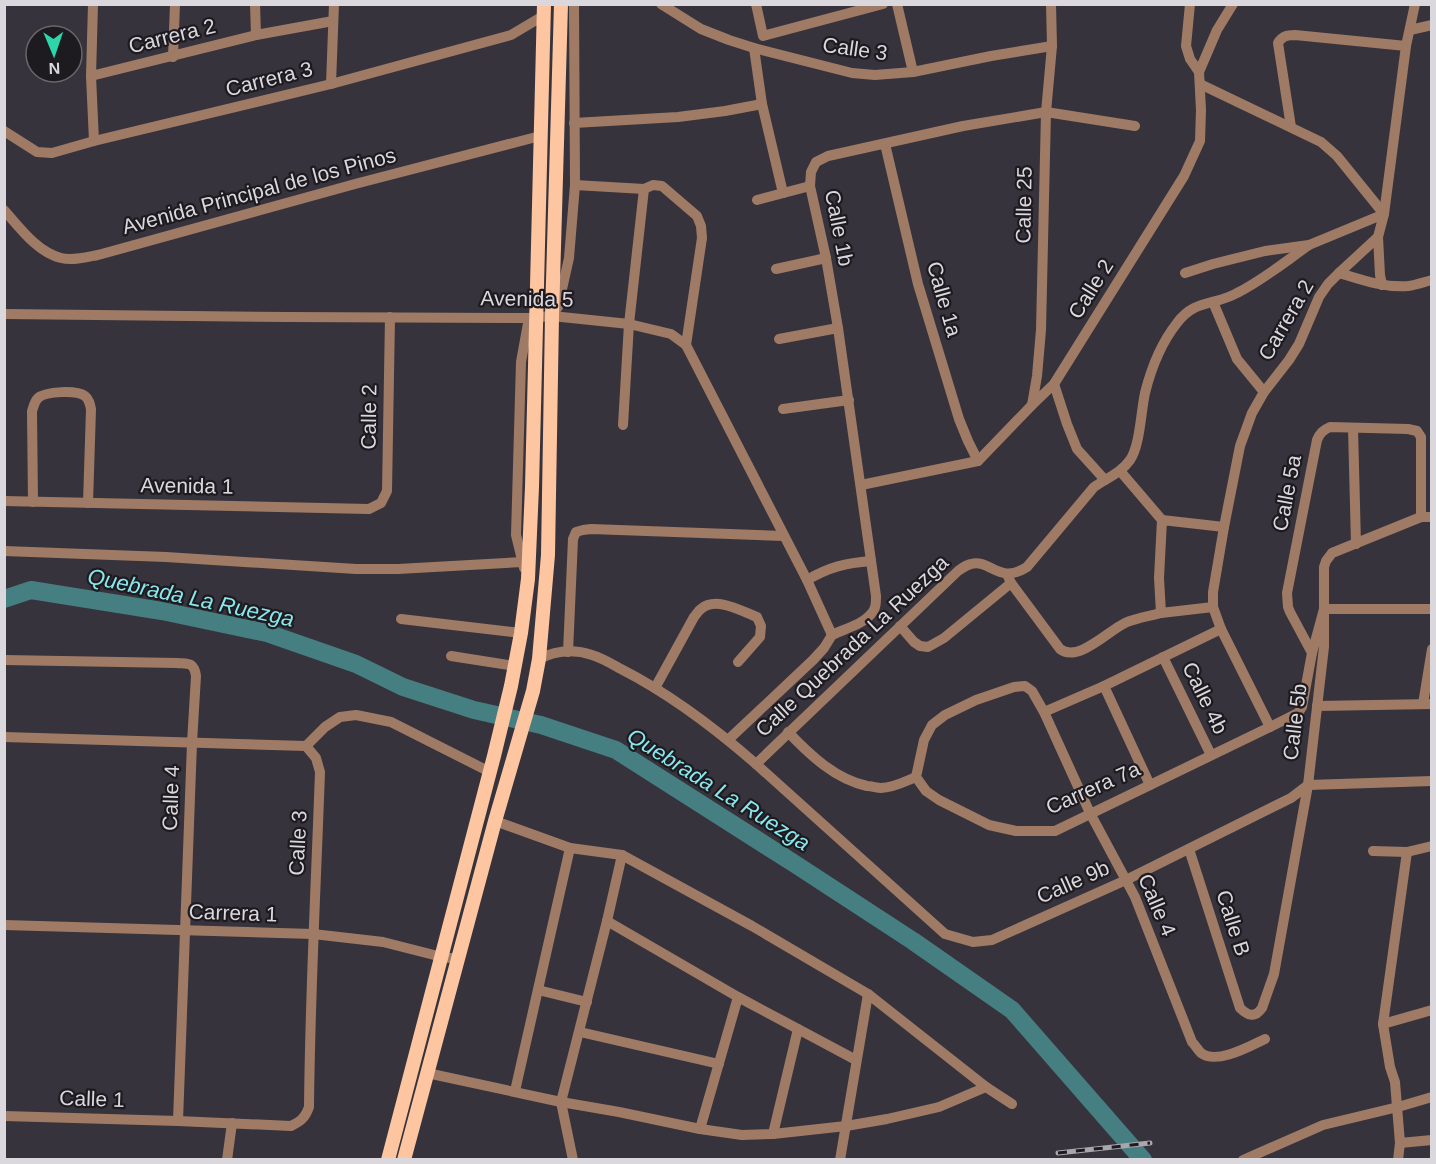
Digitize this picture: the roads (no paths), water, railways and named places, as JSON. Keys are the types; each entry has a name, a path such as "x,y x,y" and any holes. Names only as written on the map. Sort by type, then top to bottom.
{"main road":[{"path":"404,1160 495,821 533,691 539,659 548,555 561,4"},
{"path":"388,1160 490,772 521,633 528,579 532,487 532,317 544,10"}],"street":[{"path":"93,4 91,76 94,141"},
{"path":"173,57 175,4"},
{"path":"255,4 256,35"},
{"path":"331,84 334,4"},
{"path":"552,316 558,307 569,258 575,185 574,4"},
{"name":"Calle 3","path":"661,4 701,29 754,48 852,73 875,75 913,72 1052,46"},
{"path":"756,4 763,36 883,4"},
{"path":"897,4 913,72"},
{"name":"Calle 25","path":"1032,405 1041,330 1046,112 1052,46 1051,4"},
{"path":"1190,4 1186,46 1190,59 1199,72"},
{"name":"Calle 2","path":"978,461 1054,384 1184,176 1200,141 1199,72 1217,30 1233,4"},
{"path":"1382,285 1378,237 1384,214 1406,46 1415,4"},
{"name":"Carrera 3","path":"4,131 37,152 52,153 331,84 511,35 544,10"},
{"name":"Carrera 2","path":"91,76 256,35 333,21"},
{"path":"1410,30 1431,25"},
{"path":"1291,127 1278,43 1281,38 1295,35 1406,46"},
{"path":"754,48 762,104 783,193"},
{"path":"1200,84 1321,142 1337,156 1384,214"},
{"path":"574,123 678,117 762,104"},
{"name":"Calle 1b","path":"832,634 863,621 871,615 875,608 876,596 838,328 810,186 811,172 816,162 828,156 963,126 1046,112 1135,126"},
{"name":"Avenida Principal de los Pinos","path":"4,210 24,233 44,250 62,258 79,259 540,136"},
{"name":"Calle 1a","path":"885,144 918,284 959,419 978,461"},
{"path":"575,185 644,189 653,185 662,186 697,216 702,238 686,345 807,580 832,634 824,648 813,660 728,740"},
{"path":"758,200 810,186"},
{"path":"623,425 629,324 644,189"},
{"path":"1185,273 1265,251 1309,244 1384,214"},
{"name":"Carrera 2","path":"1270,727 1221,629 1213,607 1213,592 1240,446 1252,413 1264,392 1299,344 1319,297 1328,284 1378,237"},
{"path":"900,626 914,642 928,647 944,638 1009,578 1027,567 1094,488 1120,472 1132,458 1146,392 1163,344 1187,311 1197,305 1235,295 1309,244"},
{"path":"776,269 826,258"},
{"path":"1339,273 1382,285 1409,286 1431,280"},
{"path":"1213,302 1237,359 1264,392"},
{"name":"Avenida 5","path":"4,314 552,316 629,324 671,334 686,345"},
{"name":"Calle 2","path":"369,509 381,503 387,491 390,317"},
{"path":"528,579 516,535 521,362 532,317"},
{"path":"779,339 838,328"},
{"path":"1054,384 1077,449 1105,480"},
{"path":"33,502 32,411 34,403 48,393 78,393 86,397 91,409 88,503"},
{"path":"783,409 849,400"},
{"name":"Calle 5a","path":"1312,653 1288,607 1287,593 1317,440 1324,429 1330,427 1417,431 1421,436 1426,517"},
{"path":"1353,428 1356,544 1426,517"},
{"path":"861,485 978,461"},
{"path":"1120,472 1162,520 1224,527"},
{"name":"Avenida 1","path":"4,501 369,509"},
{"path":"1161,614 1159,578 1162,520"},
{"path":"568,652 573,539 576,532 591,529 784,536"},
{"name":"Calle 5b","path":"1240,1008 1246,1014 1259,1013 1274,974 1308,785 1324,647 1324,567 1332,554 1356,544"},
{"path":"4,551 166,557 356,569 522,562"},
{"path":"807,580 837,565 871,561"},
{"name":"Calle Quebrada La Ruezga","path":"945,934 756,764 958,571 968,564 978,563 1009,578"},
{"path":"1009,578 1060,649 1072,654 1081,651 1126,623 1161,614 1213,607"},
{"path":"655,688 694,617 708,605 721,604 757,617 761,626 760,636 738,662"},
{"path":"1324,609 1431,609"},
{"name":"Carrera 7a","path":"916,777 926,790 939,800 989,825 1016,831 1054,831 1298,713 1302,706 1312,653 1324,609"},
{"path":"401,619 521,633"},
{"path":"788,732 831,771 861,784 881,788 896,785 916,777 924,740 932,725 945,715 976,700 1014,687 1025,686 1032,691 1044,712 1104,686 1221,629"},
{"path":"1317,706 1427,704 1431,649"},
{"path":"539,659 557,652 593,655 655,688 728,740 756,764"},
{"path":"451,656 515,666"},
{"name":"Calle 4b","path":"1163,657 1210,755"},
{"name":"Calle 4","path":"4,660 189,664 194,666 196,676 178,1121"},
{"path":"1104,686 1150,784"},
{"name":"Calle 4","path":"1044,712 1090,813 1135,897 1192,1042 1202,1054 1213,1057 1226,1056 1265,1039"},
{"path":"4,737 306,746 325,727 340,717 356,715 391,722 490,772"},
{"name":"Calle 3","path":"178,1121 291,1126 306,1116 309,1107 309,1045 320,772 316,758 306,746"},
{"path":"1308,785 1431,781"},
{"name":"Calle 9b","path":"945,934 973,942 992,940 1126,880 1291,798 1308,785"},
{"path":"495,821 570,848 622,855 752,926 868,994 986,1087 1012,1104"},
{"path":"1373,851 1407,852 1431,846"},
{"path":"515,1091 570,848"},
{"name":"Calle B","path":"1189,849 1240,1008"},
{"path":"1398,1160 1400,1143 1398,1107 1383,1024 1407,852"},
{"path":"573,1160 561,1102 622,855"},
{"path":"607,921 738,997 856,1060"},
{"name":"Carrera 1","path":"4,925 313,934 382,942 459,959"},
{"path":"538,990 587,1002"},
{"path":"840,1160 868,994"},
{"path":"700,1129 738,997"},
{"path":"1383,1024 1431,1010"},
{"path":"772,1134 798,1029"},
{"path":"580,1032 719,1064"},
{"path":"427,1073 561,1102 742,1135 846,1126 888,1119 939,1107 986,1087"},
{"path":"1244,1160 1323,1125 1431,1097"},
{"name":"Calle 1","path":"4,1116 178,1121"},
{"path":"227,1160 232,1123"},
{"path":"1400,1143 1431,1140"}],"waterway":[{"name":"Quebrada La Ruezga","path":"4,599 31,590 162,611 267,633 356,664 403,687 474,710 541,725 616,750 913,941 1012,1010 1143,1160"}],"railway":[{"path":"1058,1153 1150,1143"}]}
